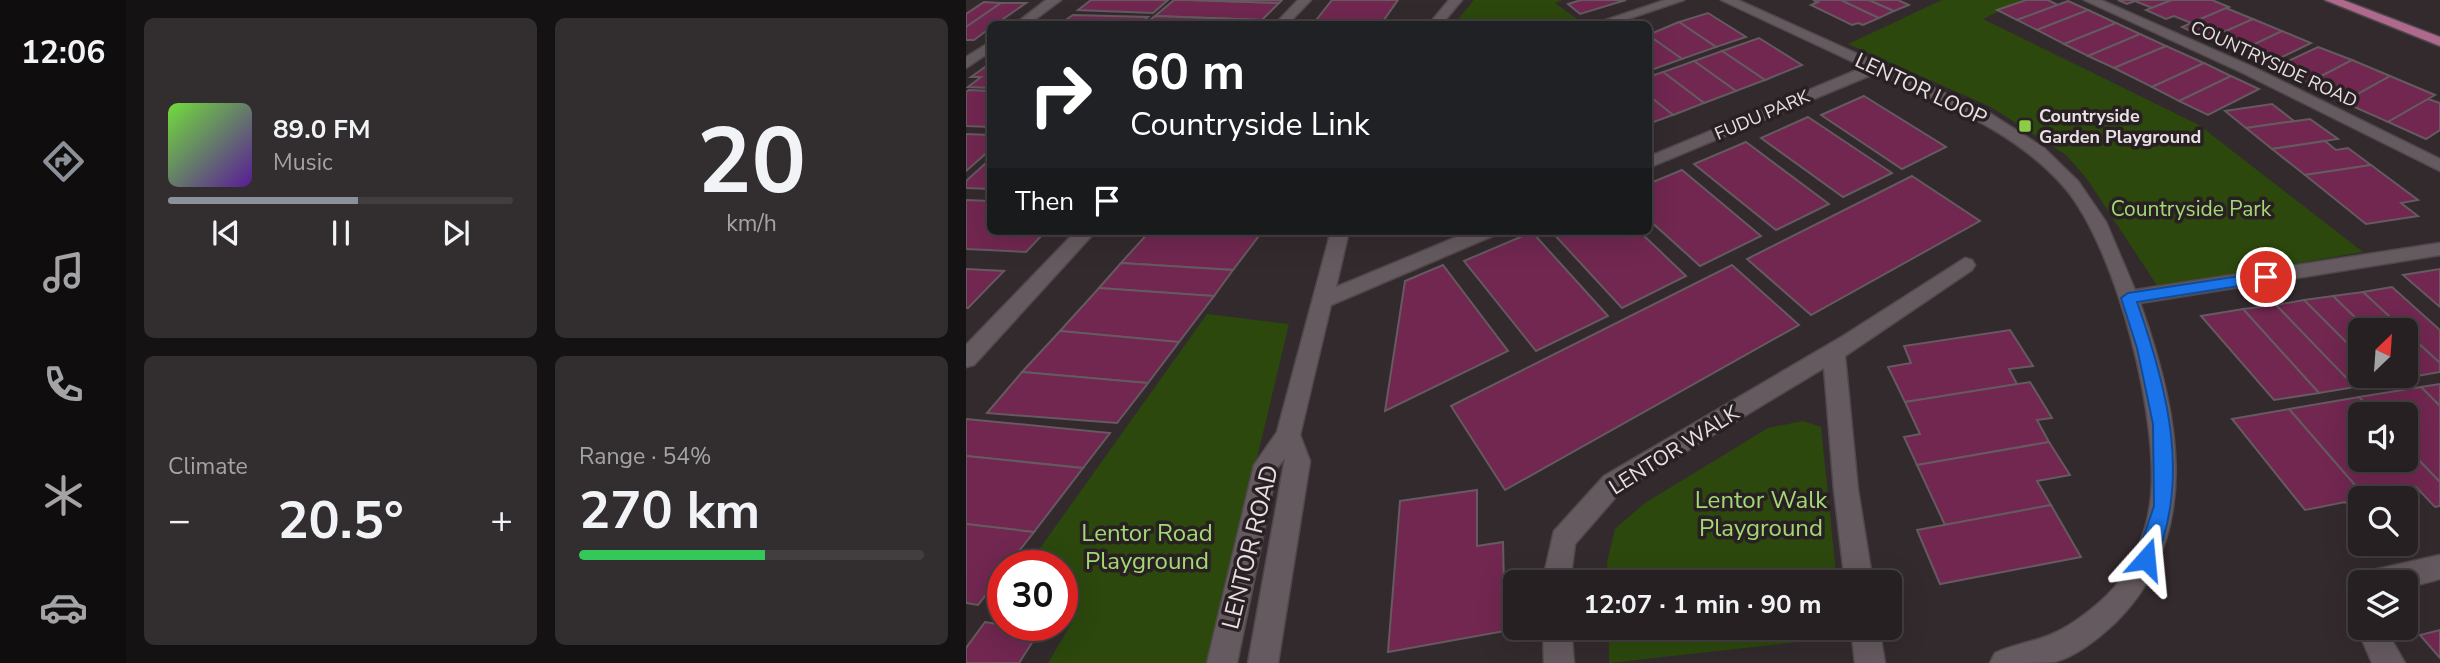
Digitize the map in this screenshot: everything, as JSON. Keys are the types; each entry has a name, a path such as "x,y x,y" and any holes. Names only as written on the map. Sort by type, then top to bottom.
{"main road":[{"path":"2331,0 2440,42"},
{"path":"2370,0 2440,26"}],"street":[{"path":"1025,21 1055,0"},
{"path":"1285,21 1305,0"},
{"path":"1438,21 1456,0"},
{"path":"1611,21 1678,0"},
{"name":"COUNTRYSIDE ROAD","path":"2090,0 2248,71 2440,166"},
{"name":"LENTOR LOOP","path":"1734,1 1985,117 2038,152 2072,185 2097,222 2145,348 2162,424 2164,506 2146,559 2130,589 2100,618 2060,646 2005,663"},
{"path":"966,64 987,49"},
{"name":"FUDU PARK","path":"1652,161 1875,68"},
{"path":"966,359 1083,235"},
{"name":"LENTOR ROAD","path":"1222,663 1266,465 1288,435 1339,235"},
{"path":"1324,300 1478,235"},
{"path":"2128,298 2440,249"},
{"name":"LENTOR WALK","path":"1558,570 1563,539 1613,484 1834,352 1965,265"},
{"path":"1834,352 1846,490 1857,570"},
{"name":"LENTOR ROAD","path":"1263,663 1298,461 1288,435"},
{"path":"2418,572 2440,567"},
{"path":"1558,640 1559,663"},
{"path":"1867,640 1870,663"},
{"path":"2376,640 2390,663"}],"green space":[{"path":"1474,0 1562,0 1555,3 1580,21 1456,21"},
{"name":"Countryside Park","path":"1942,0 2022,0 1983,19 2199,125 2363,252 2158,287 2087,179 2066,155 1991,107 1848,44"},
{"name":"Lentor Road Playground","path":"1207,314 1289,324 1208,663 1048,663 1061,641 1078,641 1078,550 1039,550"},
{"name":"Lentor Walk Playground","path":"1803,421 1821,427 1836,570 1607,570 1615,529 1645,503 1768,428"},
{"path":"1609,640 1815,640 1609,663"}],"building":[{"path":"1091,0 1168,0 1153,13 1078,10"},
{"path":"1174,0 1279,3 1262,20 1155,16"},
{"path":"1189,0 1282,0 1279,3"},
{"path":"1332,0 1398,0 1383,21 1315,21"},
{"path":"1581,0 1626,0 1580,14 1568,4"},
{"path":"1813,0 1841,0 1879,18 1863,25 1852,25 1811,5 1818,2"},
{"path":"1841,0 1869,0 1894,11 1879,18"},
{"path":"1869,0 1898,0 1909,5 1894,11"},
{"path":"2026,0 2048,0 2058,5 2017,20 1997,10"},
{"path":"2118,0 2172,0 2152,8 2135,1 2127,4"},
{"path":"2172,0 2212,0 2229,7 2191,23 2174,16 2166,19 2146,10"},
{"path":"2068,1 2088,10 2037,30 2017,20"},
{"path":"984,2 1001,3 966,27 966,14"},
{"path":"1001,3 1026,3 1000,21 987,21 987,30 974,40 966,40 966,27"},
{"path":"2226,8 2253,19 2208,39 2182,27"},
{"path":"2088,10 2116,23 2064,44 2037,30"},
{"path":"1708,13 1746,37 1716,47 1679,22"},
{"path":"1073,15 1148,17 1143,21 1064,21"},
{"path":"1155,16 1262,20 1261,21 1149,21"},
{"path":"2253,19 2282,31 2238,52 2224,45 2232,41 2217,35"},
{"path":"1679,22 1716,47 1682,59 1652,38 1652,33"},
{"path":"2116,23 2140,34 2088,56 2064,44"},
{"path":"2282,31 2311,43 2274,61 2258,54 2251,57 2238,52"},
{"path":"2140,34 2166,46 2114,68 2088,56"},
{"path":"1652,38 1682,59 1652,70"},
{"path":"1759,38 1802,65 1765,80 1722,51"},
{"path":"2166,46 2204,63 2152,87 2114,68"},
{"path":"2318,47 2352,60 2308,83 2293,76 2302,71 2284,63"},
{"path":"1722,51 1765,80 1736,91 1694,61"},
{"path":"2352,60 2390,76 2347,100 2308,83"},
{"path":"1694,61 1736,91 1704,103 1663,72"},
{"path":"2204,63 2231,76 2179,101 2152,87"},
{"path":"987,67 987,88 968,87 981,77 971,77"},
{"path":"1663,72 1704,103 1673,115 1652,98 1652,76"},
{"path":"2231,76 2259,89 2208,115 2179,101"},
{"path":"2390,76 2435,95 2388,122 2343,102"},
{"path":"987,91 987,127 966,126 966,92"},
{"path":"1864,96 1946,147 1902,169 1821,115"},
{"path":"1652,98 1673,115 1652,123"},
{"path":"2428,99 2440,103 2440,130 2426,139 2388,122"},
{"path":"2272,104 2294,121 2246,128 2225,111"},
{"path":"1808,117 1892,173 1843,197 1761,138"},
{"path":"2310,119 2338,139 2272,149 2246,128"},
{"path":"966,134 987,135 987,153 966,171"},
{"path":"2325,141 2336,150 2348,148 2371,165 2305,175 2272,149"},
{"path":"1746,142 1829,204 1776,230 1694,164"},
{"path":"987,162 987,189 966,188 966,181"},
{"path":"2371,165 2418,200 2401,203 2418,216 2366,224 2305,175"},
{"path":"1682,170 1761,236 1700,266 1652,223 1652,182"},
{"path":"1912,176 1980,221 1811,315 1747,259"},
{"path":"966,200 987,201 987,235 1042,235 1026,252 966,249"},
{"path":"1146,235 1260,235 1233,270 1121,263"},
{"path":"1525,235 1535,235 1608,316 1536,351 1464,261"},
{"path":"1555,235 1643,235 1686,276 1622,308"},
{"path":"1121,263 1233,270 1214,296 1099,288"},
{"path":"1443,265 1508,351 1385,411 1405,281"},
{"path":"1732,265 1799,325 1505,490 1451,406"},
{"path":"966,269 1004,271 968,308 966,308"},
{"path":"2440,269 2440,307 2403,275"},
{"path":"2392,287 2440,330 2440,363 2418,343 2418,318 2391,318 2363,292"},
{"path":"1099,288 1214,296 1179,342 1060,331"},
{"path":"2363,292 2391,318 2356,318 2333,296"},
{"path":"2333,296 2356,318 2348,318 2348,344 2304,300"},
{"path":"2304,300 2348,344 2348,380 2276,305"},
{"path":"2276,305 2348,380 2349,388 2319,393 2243,309"},
{"path":"2243,309 2319,393 2274,400 2201,316"},
{"path":"2010,330 2033,366 2009,369 2017,384 1905,402 1888,367 1911,363 1904,346"},
{"path":"1060,331 1179,342 1148,383 1022,372"},
{"path":"2418,343 2440,363 2440,372 2418,376"},
{"path":"1022,372 1148,383 1117,423 987,413"},
{"path":"2030,382 2052,418 2037,420 2049,442 1917,465 1904,437 1920,434 1905,402"},
{"path":"2440,384 2440,406 2421,387"},
{"path":"2421,387 2440,406 2440,482 2418,459 2418,402 2364,402 2359,397"},
{"path":"2359,397 2364,402 2348,402 2348,472 2418,472 2418,459 2440,482 2440,506 2435,507 2418,486 2356,486 2289,409"},
{"path":"2289,409 2356,486 2348,486 2348,506 2345,502 2305,510 2232,419"},
{"path":"966,419 1110,433 1083,468 966,456"},
{"path":"2049,442 2070,475 2037,481 2051,505 1945,525 1917,465"},
{"path":"966,456 1083,468 1034,532 966,524"},
{"path":"1477,490 1477,546 1503,542 1503,631 1388,652 1400,501"},
{"path":"2051,505 2081,557 1940,584 1917,530"},
{"path":"966,524 1034,532 1020,550 987,550 987,593 978,605 966,603"},
{"path":"985,622 987,641 1033,641 1019,663 966,663 966,648"},
{"path":"2440,630 2440,658 2420,635"}],"place":[{"name":"Countryside Garden Playground","path":"2025,126"}],"route":[{"path":"2146,559 2164,506 2162,424 2145,348 2128,298 2266,277"}]}
